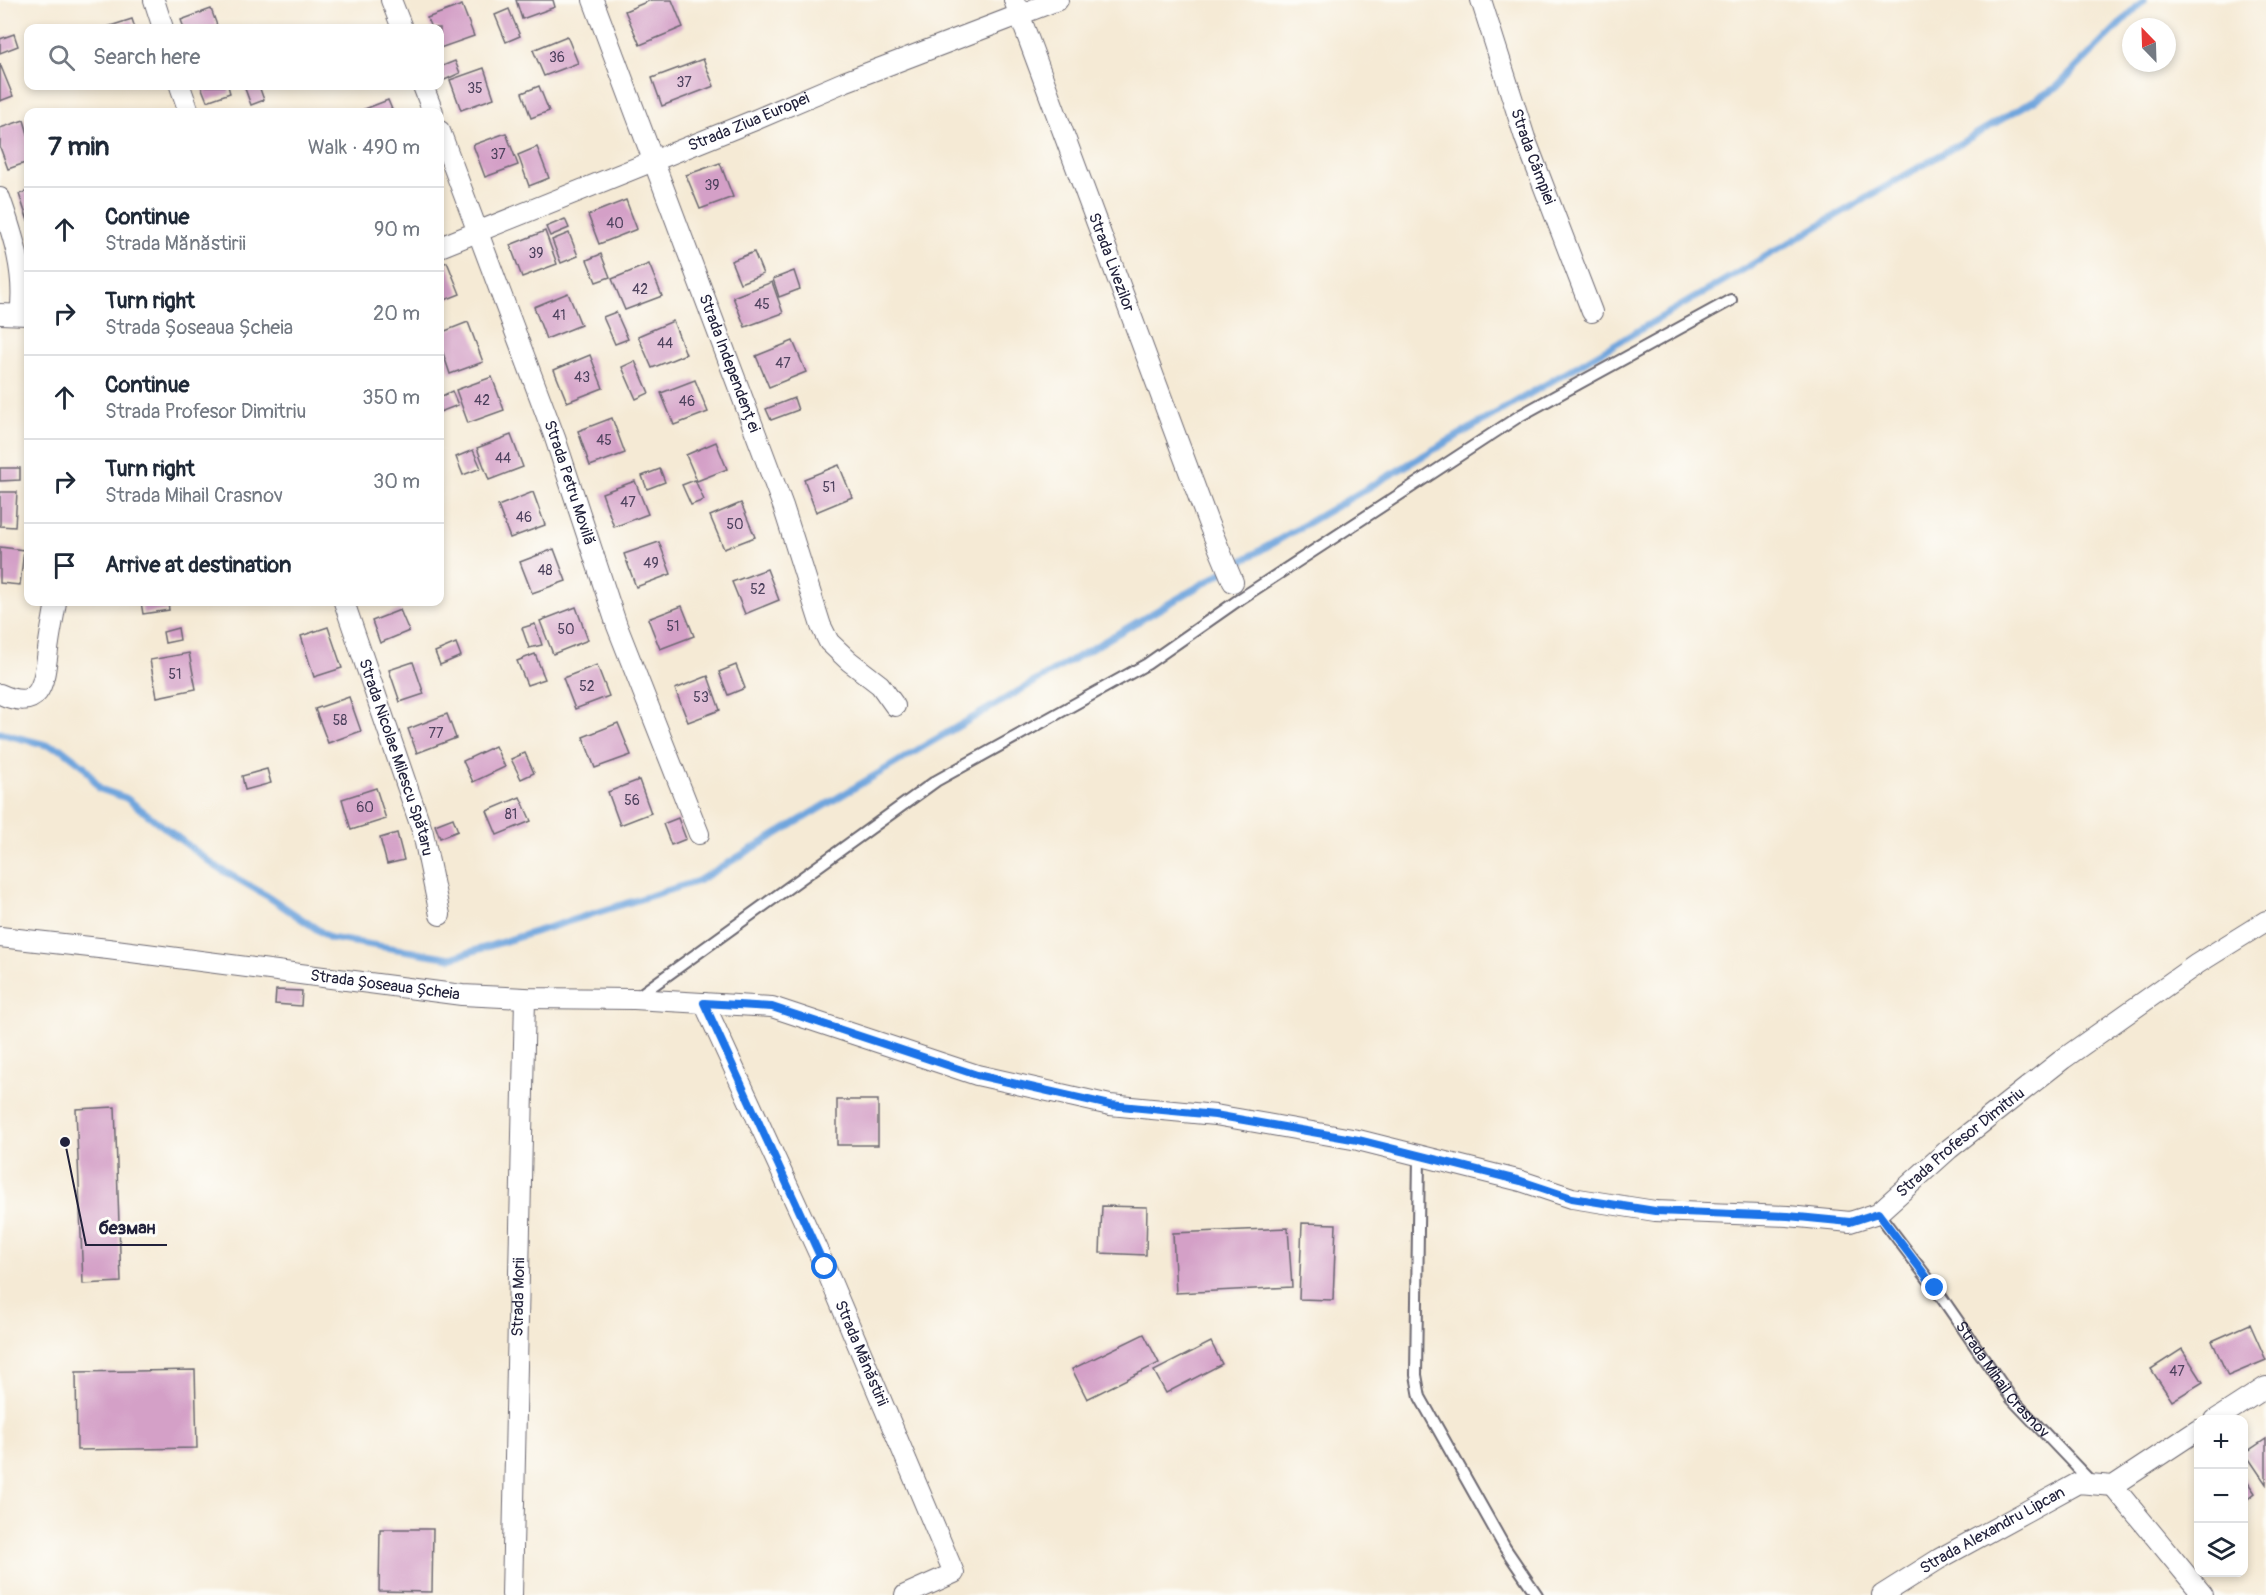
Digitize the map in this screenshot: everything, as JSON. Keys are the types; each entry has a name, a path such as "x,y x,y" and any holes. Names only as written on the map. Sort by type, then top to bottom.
{"street":[{"path":"154,0 162,24"},
{"path":"391,0 400,24"},
{"name":"Strada Independenței","path":"592,0 783,506 821,626 829,642 880,685 895,706"},
{"name":"Strada Ziua Europei","path":"444,245 755,120 1017,8 1058,0"},
{"name":"Strada Câmpiei","path":"1480,0 1525,138 1592,312"},
{"name":"Strada Livezilor","path":"1017,8 1209,525 1237,591"},
{"path":"181,90 188,108"},
{"path":"425,90 431,108"},
{"name":"Strada Petru Movilă","path":"444,142 555,438 617,626 699,834"},
{"path":"0,198 21,272 24,314 0,314"},
{"path":"0,694 15,701 33,697 41,689 46,673 55,606"},
{"name":"Strada Nicolae Milescu Spătaru","path":"345,606 419,822 440,915"},
{"name":"Strada Profesor Dimitriu","path":"772,1007 977,1075 1110,1105 1215,1115 1358,1140 1521,1181 1572,1198 1655,1211 1788,1216 1850,1222 1878,1213 1949,1149 2063,1059 2197,964 2266,921"},
{"name":"Strada Șoseaua Șcheia","path":"0,938 108,949 462,995 634,999 772,1007"},
{"name":"Strada Morii","path":"512,1595 525,998"},
{"name":"Strada Mănăstirii","path":"704,1003 825,1267 954,1573 905,1595"},
{"path":"2221,1415 2266,1387"},
{"path":"2194,1433 2113,1486 2204,1595"},
{"name":"Strada Alexandru Lipcan","path":"1882,1595 1939,1559 2078,1483 2113,1486"}],"lane":[{"path":"634,999 936,781 1147,664 1237,591 1521,415 1731,300"},
{"path":"1419,1155 1416,1376 1420,1397 1505,1548 1537,1595"},
{"name":"Strada Mihail Crasnov","path":"1878,1213 1935,1288 2012,1400 2093,1483"}],"building":[{"path":"516,0 553,0 555,7 522,19"},
{"path":"651,0 672,0 683,27 640,45 625,11"},
{"path":"462,5 474,36 444,47 444,24 429,24 427,18"},
{"path":"211,9 217,24 182,24 181,20"},
{"path":"509,9 520,36 506,42 495,15"},
{"path":"132,19 134,24 116,24"},
{"path":"14,34 18,46 0,53 0,39"},
{"path":"567,36 578,63 544,76 533,50"},
{"path":"703,59 714,86 662,106 652,78"},
{"path":"455,61 460,73 444,80 444,65"},
{"path":"0,64 13,96 0,101"},
{"path":"484,68 494,98 461,110 450,80"},
{"path":"539,86 549,111 531,118 522,93"},
{"path":"203,90 229,90 230,93 207,101"},
{"path":"245,90 260,90 264,100 251,105"},
{"path":"388,100 391,108 367,108"},
{"path":"24,120 24,163 8,169 0,147 0,128"},
{"path":"506,133 518,165 485,177 473,145"},
{"path":"537,147 549,178 529,186 518,155"},
{"path":"720,163 733,197 700,209 686,175"},
{"path":"24,192 24,209 19,194"},
{"path":"626,200 637,229 599,244 588,215"},
{"path":"565,219 569,228 550,236 546,227"},
{"path":"545,231 557,264 522,277 510,245"},
{"path":"569,233 578,256 561,263 552,240"},
{"path":"754,252 763,274 740,283 731,261"},
{"path":"601,254 610,277 596,282 587,260"},
{"path":"447,262 460,294 444,300 444,263"},
{"path":"649,264 662,296 625,310 612,279"},
{"path":"794,271 800,289 779,297 773,279"},
{"path":"772,282 783,313 745,327 733,297"},
{"path":"568,293 581,325 546,339 534,307"},
{"path":"616,312 628,339 615,344 603,317"},
{"path":"673,321 686,354 652,368 638,336"},
{"path":"468,322 483,362 450,374 444,356 444,331"},
{"path":"793,341 806,372 769,387 756,356"},
{"path":"590,355 603,388 567,402 554,370"},
{"path":"635,361 649,393 636,399 622,367"},
{"path":"492,377 504,410 468,423 456,390"},
{"path":"695,380 708,412 674,425 661,393"},
{"path":"452,391 458,405 444,410 444,395"},
{"path":"794,398 798,410 771,420 766,409"},
{"path":"612,418 625,453 590,466 578,431"},
{"path":"511,435 523,467 489,480 477,448"},
{"path":"716,442 727,469 697,481 686,455"},
{"path":"473,450 481,468 463,475 456,457"},
{"path":"839,465 852,497 816,512 804,479"},
{"path":"0,468 20,468 20,480 0,481"},
{"path":"660,469 665,482 647,489 642,476"},
{"path":"695,480 704,500 691,505 682,485"},
{"path":"635,481 648,514 614,527 602,493"},
{"path":"0,492 17,492 15,527 0,526"},
{"path":"533,492 545,525 510,538 498,506"},
{"path":"741,503 755,537 724,549 710,516"},
{"path":"659,542 671,574 636,587 624,554"},
{"path":"0,547 24,550 20,585 0,583"},
{"path":"554,549 566,581 532,593 520,562"},
{"path":"767,569 779,600 745,614 732,582"},
{"path":"142,606 168,606 169,610 143,614"},
{"path":"682,606 694,636 660,649 648,619"},
{"path":"576,607 588,640 553,654 540,621"},
{"path":"400,610 409,631 380,643 372,621"},
{"path":"535,624 542,645 529,648 522,628"},
{"path":"328,627 342,668 314,677 301,636"},
{"path":"178,628 180,640 165,643 163,632"},
{"path":"456,643 461,656 440,665 435,652"},
{"path":"189,653 196,689 157,697 150,660"},
{"path":"535,654 545,679 527,685 517,661"},
{"path":"413,662 424,694 400,702 389,670"},
{"path":"597,665 609,696 575,709 563,678"},
{"path":"736,665 745,688 728,695 719,672"},
{"path":"708,676 720,710 688,722 675,689"},
{"path":"349,697 361,731 328,743 315,709"},
{"path":"447,714 456,738 417,753 408,729"},
{"path":"618,723 631,755 595,768 583,737"},
{"path":"495,746 505,767 473,782 463,761"},
{"path":"525,753 534,773 521,779 511,759"},
{"path":"267,769 271,783 245,790 242,776"},
{"path":"639,780 651,813 620,825 608,792"},
{"path":"376,788 386,819 351,830 342,799"},
{"path":"520,797 531,821 497,835 487,811"},
{"path":"453,818 458,831 440,838 435,825"},
{"path":"678,818 686,839 671,845 663,824"},
{"path":"397,833 404,860 387,864 380,838"},
{"path":"276,990 302,991 301,1006 275,1004"},
{"path":"837,1100 878,1100 878,1145 837,1145"},
{"path":"115,1107 121,1282 83,1284 76,1109"},
{"path":"1102,1206 1147,1207 1146,1255 1100,1253"},
{"path":"1302,1223 1336,1224 1333,1300 1299,1299"},
{"path":"1288,1228 1292,1287 1176,1293 1173,1233"},
{"path":"2250,1324 2266,1360 2228,1376 2212,1341"},
{"path":"1144,1334 1159,1363 1087,1399 1072,1369"},
{"path":"1211,1342 1222,1364 1166,1393 1154,1371"},
{"path":"2182,1349 2203,1382 2172,1401 2151,1369"},
{"path":"195,1370 197,1448 77,1450 76,1372"},
{"path":"2266,1439 2266,1484 2248,1457 2248,1451"},
{"path":"2248,1483 2255,1493 2248,1499"},
{"path":"380,1529 433,1529 432,1592 379,1591"}],"waterway":[{"path":"0,733 62,749 84,766 100,789 126,798 215,866 269,897 330,938 451,958 698,881 926,745 2057,87 2144,0"}],"place":[{"name":"безман","path":"65,1142"}],"route":[{"path":"825,1267 704,1003 772,1007 977,1075 1110,1105 1215,1115 1358,1140 1521,1181 1572,1198 1655,1211 1788,1216 1850,1222 1878,1213 1935,1288"}]}
